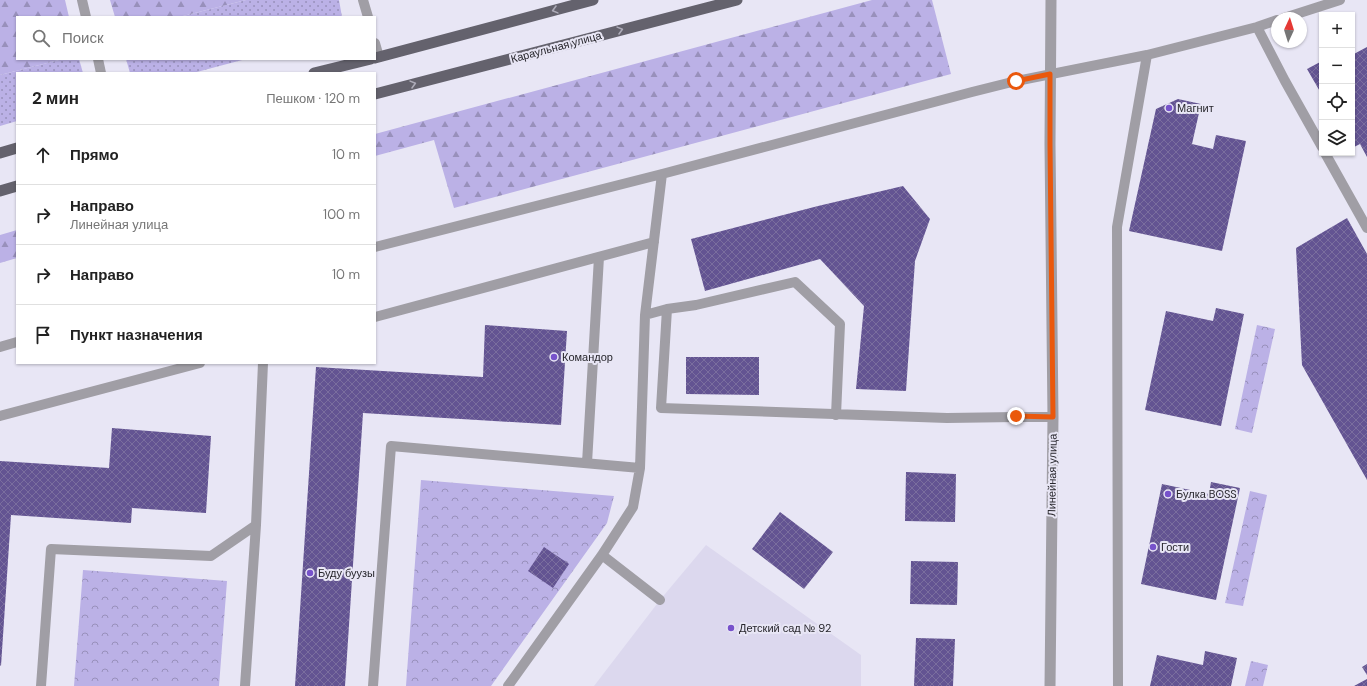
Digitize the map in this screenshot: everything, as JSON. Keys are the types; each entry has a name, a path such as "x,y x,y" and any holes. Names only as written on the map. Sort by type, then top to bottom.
{"main road":[{"path":"376,58 593,0"},
{"name":"Караульная улица","path":"376,94 737,0"},
{"path":"318,72 367,60"},
{"path":"0,152 16,148"},
{"path":"0,191 16,186"}],"street":[{"name":"Линейная улица","path":"1050,686 1053,417 1050,144 1052,0"}],"lane":[{"path":"82,0 86,16"},
{"path":"363,0 368,16"},
{"path":"1303,12 1340,0"},
{"path":"376,247 662,174 972,92 1050,74 1147,55 1271,22"},
{"path":"1257,27 1319,142"},
{"path":"1118,686 1117,227 1147,55"},
{"path":"98,60 101,72"},
{"path":"1327,156 1367,228"},
{"path":"508,686 602,554 633,507 640,468 645,315 662,174"},
{"path":"376,317 654,242"},
{"path":"587,463 599,257"},
{"path":"645,315 795,282 840,324 836,415"},
{"path":"667,309 661,408 947,418 1016,416 1053,417"},
{"path":"0,347 16,342"},
{"path":"0,416 196,364"},
{"path":"245,686 256,525 263,364"},
{"path":"373,686 391,446 640,468"},
{"path":"41,686 51,549 211,556 256,525"},
{"path":"602,554 660,600"}],"shaded area":[{"name":"Детский сад № 92","path":"706,545 861,655 861,686 594,686 660,600"}],"green space":[{"path":"0,0 65,0 69,16 16,16 16,60 59,60 0,75"},
{"path":"110,0 246,0 183,16 115,16"},
{"path":"246,0 339,0 342,16 183,16"},
{"path":"872,0 932,0 951,74 454,208 434,140 376,156 376,134"},
{"path":"59,60 79,60 83,72 16,72 16,121 0,126 0,75"},
{"path":"126,60 242,60 197,72 130,72"},
{"path":"16,230 16,258 0,263 0,235"},
{"path":"1257,325 1275,329 1252,433 1235,429"},
{"path":"421,480 614,496 607,523 491,686 406,686"},
{"path":"1250,491 1267,495 1243,606 1225,603"},
{"path":"83,570 227,581 219,686 74,686"},
{"path":"1251,661 1268,665 1263,686 1245,686"}],"building":[{"path":"1367,47 1367,157 1360,144 1355,146 1355,53"},
{"path":"1319,63 1319,90 1307,69"},
{"path":"1178,99 1201,104 1192,144 1213,149 1216,135 1246,141 1222,251 1129,231 1156,109"},
{"path":"903,186 930,219 915,261 906,391 856,389 864,306 820,259 705,291 691,239 818,206"},
{"path":"1347,218 1367,254 1367,480 1302,365 1296,248"},
{"path":"1216,308 1244,314 1221,426 1145,410 1166,311 1213,321"},
{"path":"485,325 567,331 561,425 363,413 345,686 295,686 316,367 483,377"},
{"path":"686,357 759,357 759,395 686,394"},
{"path":"112,428 211,436 206,513 132,508 131,523 11,515 1,666 0,461 109,468"},
{"path":"906,472 956,474 955,522 905,521"},
{"path":"1211,482 1240,488 1216,600 1141,584 1162,484 1209,494"},
{"path":"780,512 833,552 804,589 752,549"},
{"path":"544,547 569,564 553,588 528,571"},
{"path":"911,561 958,562 957,605 910,604"},
{"path":"916,638 955,639 953,686 914,686"},
{"path":"1205,651 1237,658 1231,686 1150,686 1157,655 1203,665"},
{"path":"1367,664 1367,675 1362,667"},
{"path":"1367,679 1367,686 1354,686"}],"place":[{"name":"Магнит","path":"1169,108"},
{"name":"Командор","path":"554,357"},
{"name":"Булка BOSS","path":"1168,494"},
{"name":"Гости","path":"1153,547"},
{"name":"Буду буузы","path":"310,573"},
{"name":"Детский сад № 92","path":"731,628"}],"route":[{"path":"1016,81 1050,74 1053,417 1016,416"}]}
